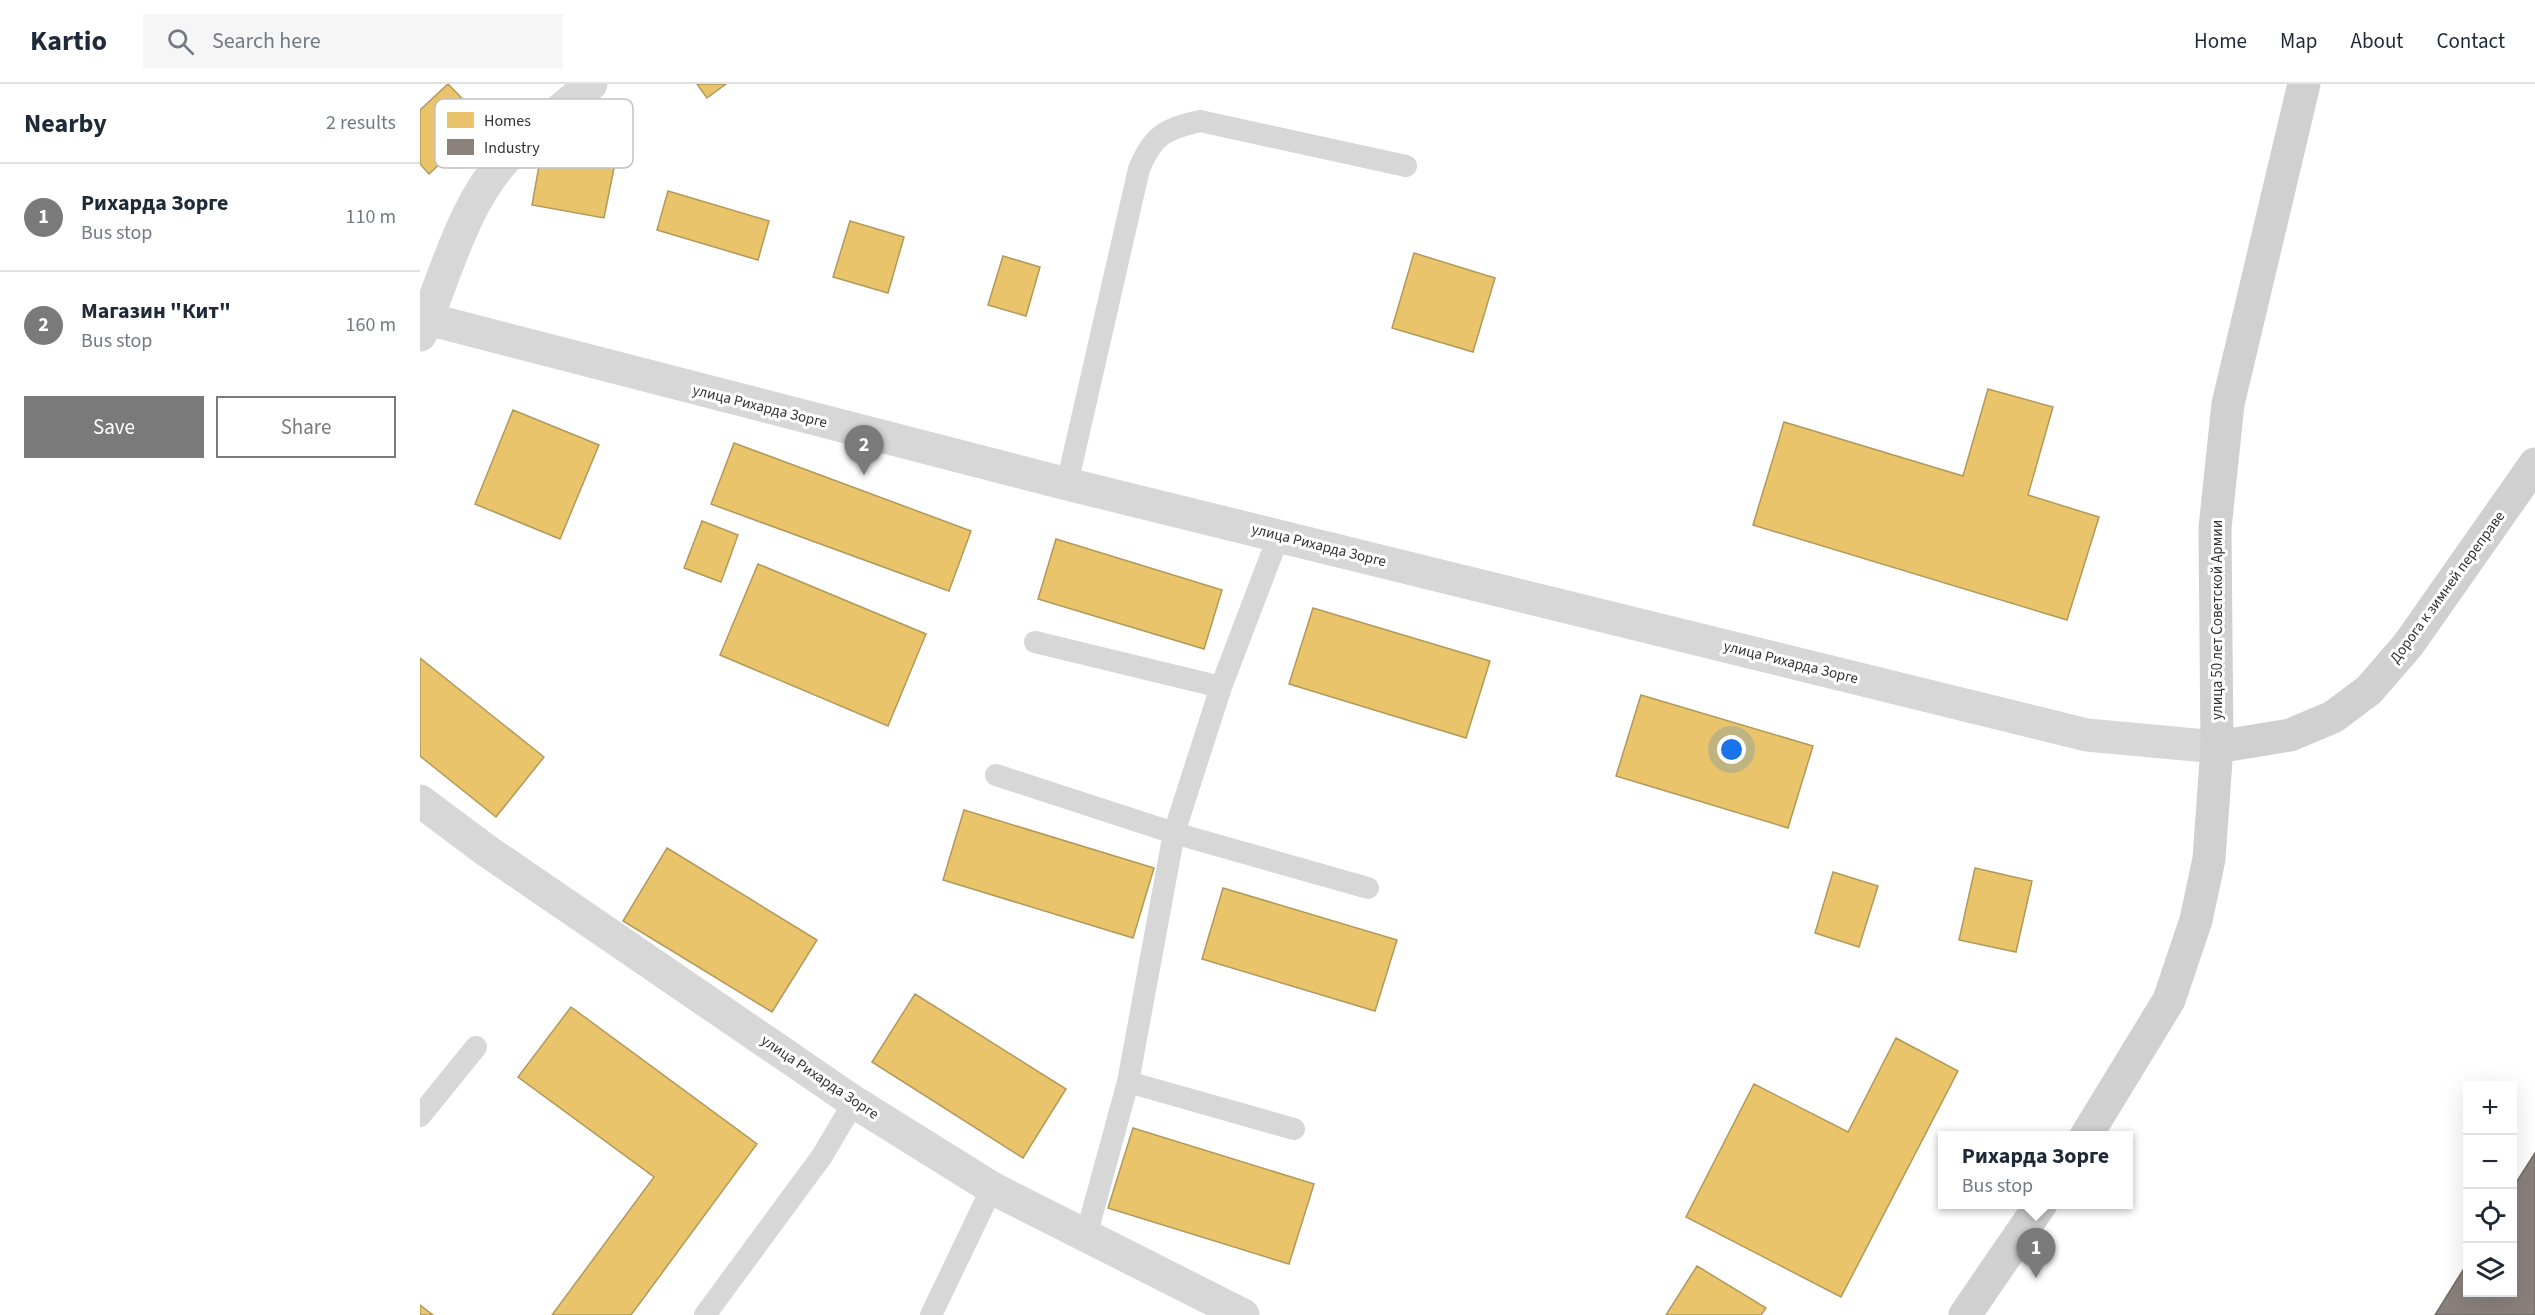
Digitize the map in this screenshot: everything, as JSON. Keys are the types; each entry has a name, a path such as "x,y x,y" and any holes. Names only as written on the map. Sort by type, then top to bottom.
{"main road":[{"name":"улица 50 лет Советской Армии","path":"2089,1131 2169,1000 2192,930 2209,860 2217,747 2216,528 2228,404 2304,84"},
{"name":"Дорога к зимней переправе","path":"2217,747 2290,735 2333,717 2369,690 2408,645 2535,464"},
{"path":"1965,1315 2038,1209"}],"street":[{"name":"улица Рихарда Зорге","path":"574,99 591,84"},
{"name":"улица Рихарда Зорге","path":"500,168 478,199 422,324 2087,735 2217,747"},
{"name":"улица Рихарда Зорге","path":"420,801 487,851 854,1102 992,1188 1243,1315"}],"lane":[{"path":"1067,484 1139,169 1149,145 1174,127 1200,121 1406,166"},
{"path":"1086,1236 1128,1082 1174,833 1221,687 1279,535"},
{"path":"1035,642 1221,687"},
{"path":"996,775 1174,833 1368,888"},
{"path":"420,1116 476,1047"},
{"path":"1128,1082 1294,1129"},
{"path":"705,1315 822,1156 854,1102"},
{"path":"931,1315 992,1188"}],"building: Homes":[{"path":"448,84 463,99 435,99 435,168 429,174 420,164 420,110"},
{"path":"697,84 726,84 707,98"},
{"path":"539,168 614,168 604,218 532,205"},
{"path":"668,191 769,221 758,260 657,230"},
{"path":"850,221 904,237 888,293 833,277"},
{"path":"1414,253 1495,278 1473,352 1392,328"},
{"path":"1003,256 1040,267 1026,316 988,305"},
{"path":"1988,389 2053,407 2028,495 2099,517 2067,620 1753,525 1784,422 1963,476"},
{"path":"513,410 599,445 560,539 475,504"},
{"path":"734,443 971,531 949,591 711,504"},
{"path":"702,521 738,535 721,582 684,568"},
{"path":"1056,539 1222,590 1204,649 1038,599"},
{"path":"758,564 926,634 888,726 720,655"},
{"path":"1313,608 1490,661 1466,738 1289,684"},
{"path":"420,658 544,757 496,817 420,756"},
{"path":"1641,695 1813,746 1788,828 1616,776"},
{"path":"964,810 1154,868 1133,938 943,880"},
{"path":"667,848 817,940 772,1012 623,921"},
{"path":"1975,868 2032,881 2016,952 1959,940"},
{"path":"1833,872 1878,886 1859,947 1815,933"},
{"path":"1223,888 1397,940 1375,1011 1202,959"},
{"path":"915,994 1066,1089 1023,1158 872,1062"},
{"path":"571,1007 757,1144 631,1315 552,1315 654,1177 518,1077"},
{"path":"1896,1038 1958,1071 1841,1297 1686,1217 1754,1084 1848,1132"},
{"path":"1133,1128 1314,1184 1289,1264 1108,1208"},
{"path":"1697,1266 1766,1308 1761,1315 1666,1315"},
{"path":"420,1305 433,1315 420,1315"}],"building: Industry":[{"path":"2535,1153 2535,1315 2435,1315 2463,1270 2463,1297 2517,1297 2517,1181"}],"place":[{"name":"Магазин \"Кит\"","path":"864,475"},
{"name":"Рихарда Зорге","path":"2036,1278"}]}
